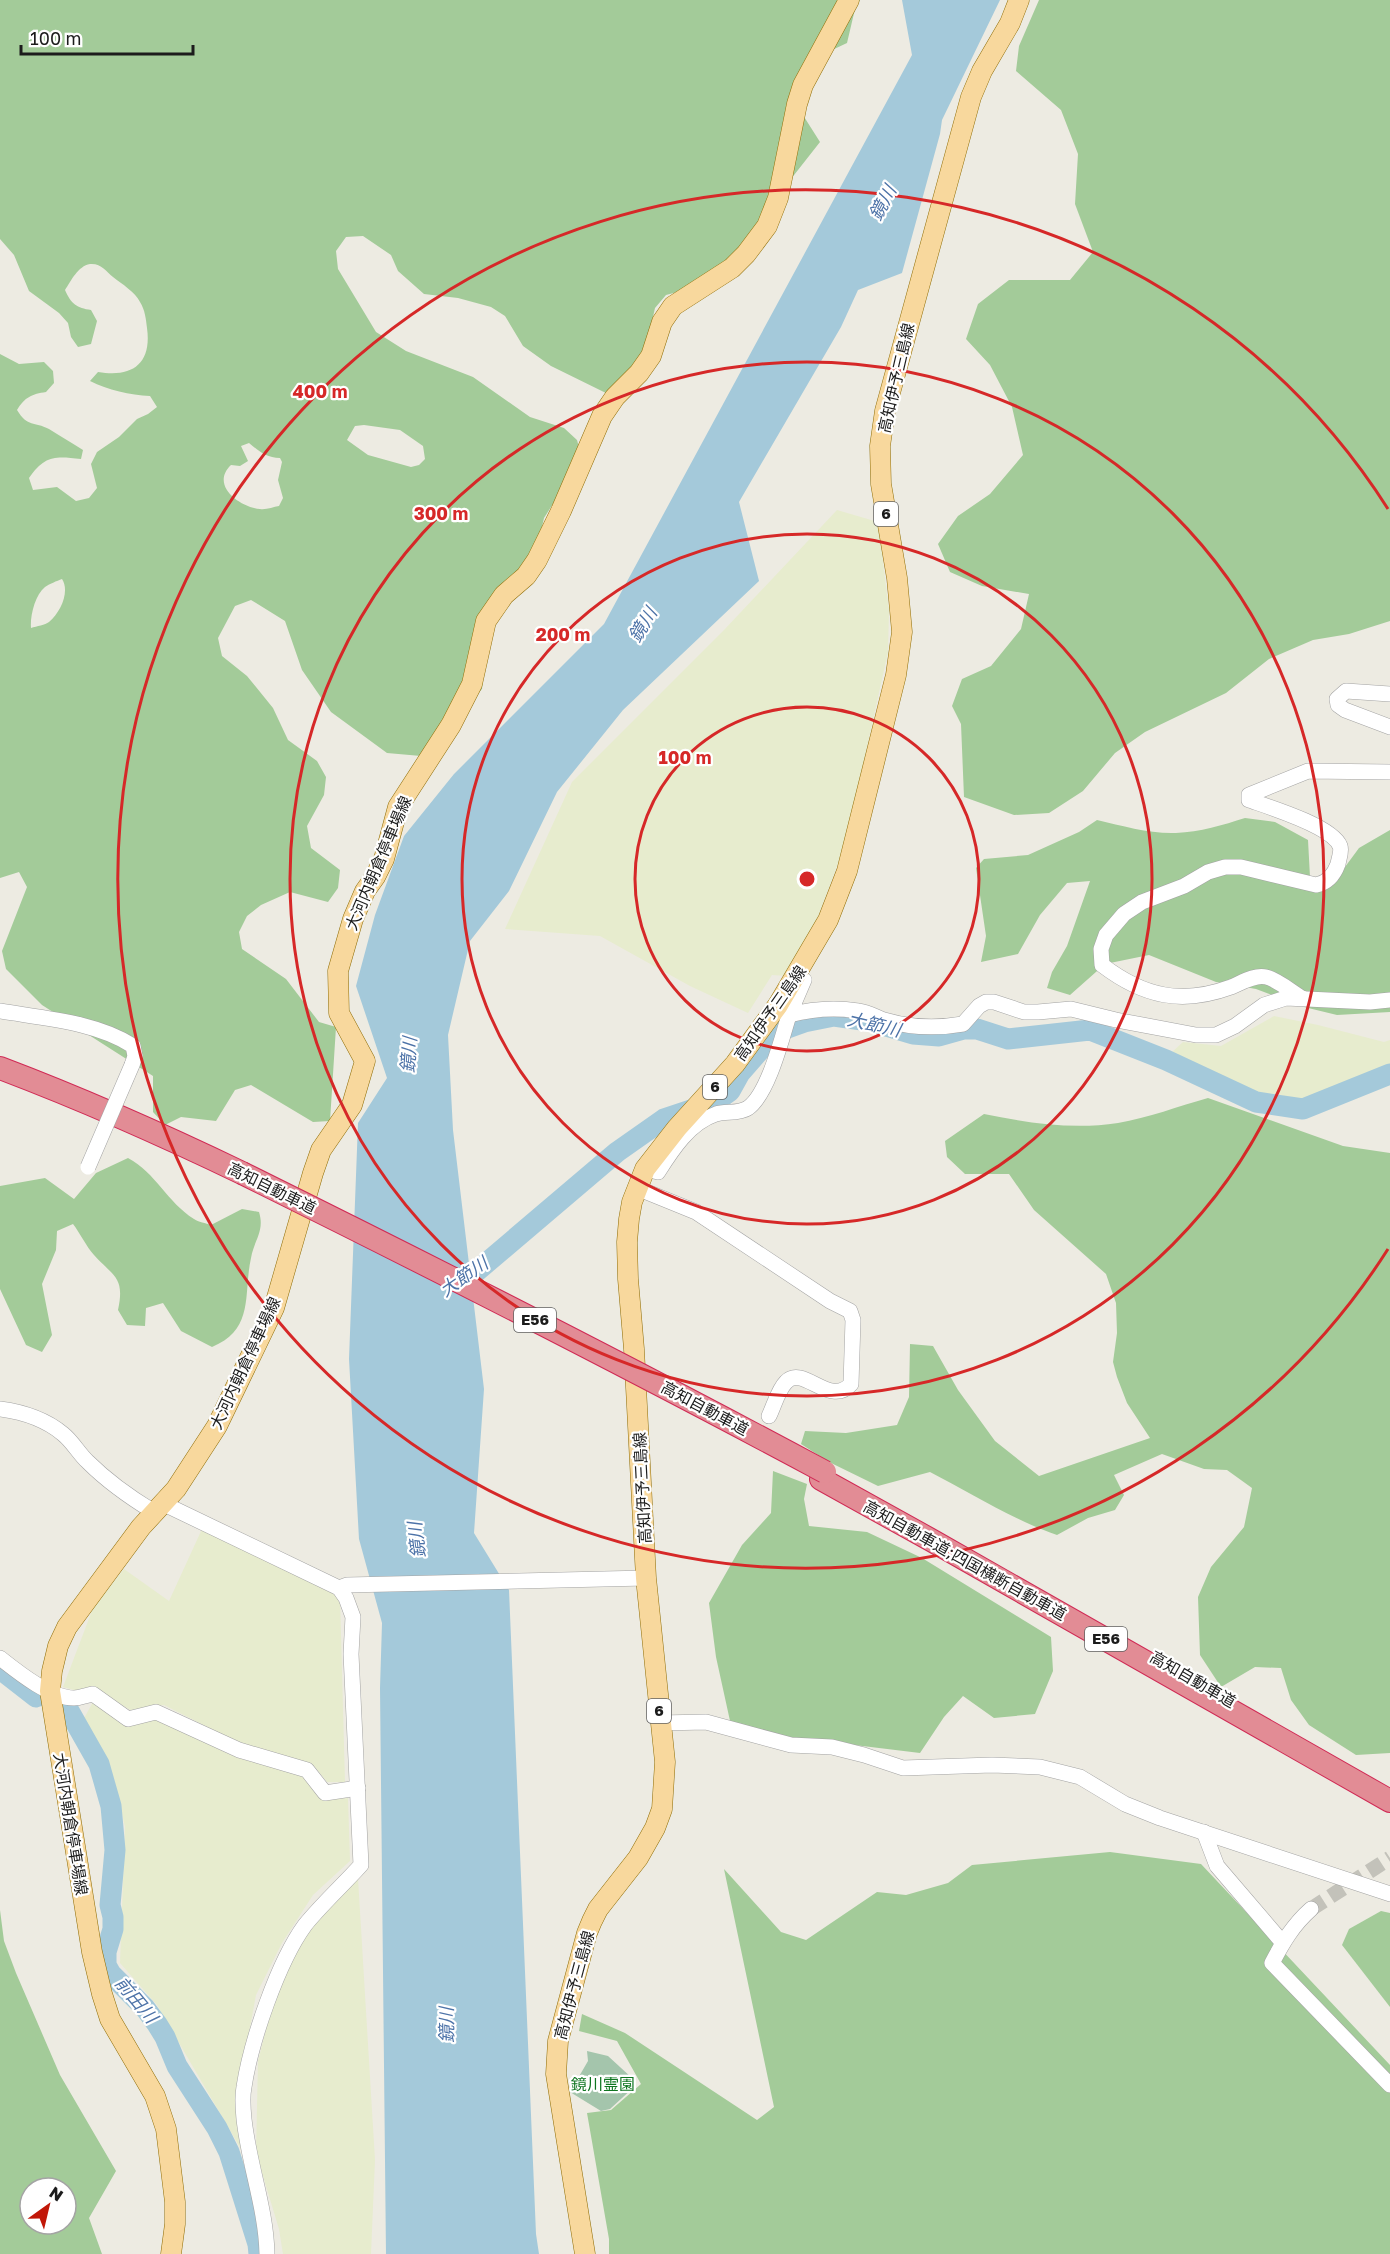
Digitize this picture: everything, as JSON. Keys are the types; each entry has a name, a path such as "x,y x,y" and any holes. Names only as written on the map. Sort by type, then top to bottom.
{"highway":[{"name":"高知自動車道","path":"0,1068 137,1124 240,1178 496,1300 823,1476 1014,1575 1390,1789"},
{"name":"高知自動車道","path":"0,1078 240,1178"},
{"name":"高知自動車道;四国横断自動車道","path":"823,1476 1390,1801"}],"main road":[{"name":"大河内朝倉停車場線","path":"171,2254 175,2202 166,2129 155,2096 110,2019 92,1952 50,1691 58,1646 67,1627 158,1508 176,1489 217,1426 274,1308 321,1150 352,1105 365,1061 339,1013 338,971 353,919 365,891 384,859 398,807 451,725 472,684 486,621 504,595 526,576 537,560 602,416 615,397 639,373 651,356 662,322 673,306 732,268 746,254 766,226 778,198 803,85 849,0"},
{"name":"高知伊予三島線","path":"585,2254 556,2074 558,2041 592,1921 598,1909 648,1842 662,1809 665,1762 646,1578 627,1251 629,1219 637,1188 645,1169 660,1148 735,1064 797,975 828,920 857,840 900,653 901,612 880,468 880,446 887,402 971,97 1019,0"}],"street":[{"path":"1390,694 1346,691 1337,699 1338,705 1345,710 1390,727"},
{"path":"1302,998 1267,977 1257,977 1210,994 1179,998 1154,993 1122,980 1102,965 1101,949 1106,935 1124,914 1142,902 1225,867 1241,867 1316,885 1324,883 1335,871 1340,856 1341,847 1336,839 1313,824 1249,800 1249,795 1308,771 1390,772"},
{"path":"645,1169 658,1173 684,1136 707,1118 718,1113 746,1109 754,1102 780,1048 804,980 797,975"},
{"path":"787,1023 808,1010 845,1009 928,1028 963,1024 979,1006 986,1002 994,1002 1023,1012 1071,1009 1196,1035 1216,1035 1235,1026 1274,1000 1286,998 1370,1002 1390,1000"},
{"path":"0,1011 58,1020 118,1036 133,1046 135,1056 132,1065 88,1167"},
{"path":"637,1188 696,1212 830,1301 850,1311 853,1320 851,1384 846,1390 836,1393 800,1378 791,1378 785,1383 769,1416"},
{"path":"0,1409 38,1418 51,1426 64,1435 88,1462 158,1508 343,1587 646,1578"},
{"path":"267,2254 265,2217 244,2119 243,2090 249,2062 280,1970 292,1947 305,1925 361,1865 351,1654 353,1617 343,1587"},
{"path":"0,1658 27,1679 50,1691 74,1698 93,1694 129,1719 156,1712 238,1750 307,1770 325,1793 357,1788"},
{"path":"660,1724 706,1722 791,1745 832,1747 903,1768 992,1765 1040,1767 1080,1777 1125,1804 1390,1894"},
{"path":"1204,1832 1213,1862 1282,1942"},
{"path":"1311,1909 1296,1922 1282,1942 1272,1963 1390,2085"}],"green space":[{"path":"0,0 860,0 855,9 847,43 815,58 801,112 820,142 776,198 763,232 700,286 666,295 655,308 643,361 612,396 551,366 523,346 505,316 491,307 458,298 424,294 398,271 391,255 363,236 346,237 336,251 338,269 376,332 406,351 473,377 530,417 564,428 577,440 582,458 544,518 532,570 489,616 482,689 421,756 387,753 331,712 302,670 285,621 251,600 235,606 218,638 222,656 247,676 273,708 288,740 317,761 326,777 324,795 307,826 311,848 340,870 338,888 328,902 290,892 261,905 247,916 239,932 242,949 286,979 319,1022 336,1027 330,1121 313,1122 251,1085 235,1090 216,1121 181,1117 165,1125 153,1112 153,1076 42,1005 6,969 2,951 27,887 19,872 0,878 0,354 19,364 44,362 53,371 54,383 46,392 29,397 17,410 28,422 49,429 83,450 81,459 57,458 40,465 29,478 33,490 57,487 76,501 89,498 97,488 91,464 97,452 119,437 137,419 157,407 150,396 119,392 90,381 98,372 121,373 137,366 143,359 148,340 147,325 138,298 97,265 86,265 78,271 65,290 75,305 91,310 97,321 91,344 78,347 71,337 68,323 59,313 29,291 14,255 0,239","holes":["355,426 400,430 423,446 425,459 419,465 411,467 368,455 347,440","249,443 267,455 280,458 282,462 278,480 283,498 279,506 265,509 252,507 236,499 225,487 225,473 231,465 240,466 248,461 241,446","62,579 65,589 63,601 53,618 47,623 31,628 32,612 38,595 51,584"]},
{"path":"1039,0 1390,0 1390,621 1349,634 1313,640 1269,659 1226,693 1145,732 1115,753 1083,791 1049,813 1014,815 964,797 961,724 952,706 962,679 991,666 1021,629 1029,594 982,586 950,572 938,544 958,516 990,494 1023,455 1012,407 990,365 966,339 978,304 1009,280 1070,280 1093,252 1075,204 1078,154 1061,110 1016,71 1019,46"},
{"path":"837,510 878,522 889,611 888,652 846,842 811,935 787,976 772,975 748,1013 690,986 600,936 505,929 572,782 724,630"},
{"path":"1245,818 1275,822 1308,840 1310,877 1331,886 1359,848 1390,830 1390,1012 1337,1015 1304,1007 1256,989 1216,982 1149,955 1105,964 1070,995 1047,988 1052,972 1067,946 1090,881 1067,883 1040,915 1018,954 981,962 986,936 976,868 984,859 1028,855 1079,832 1097,820 1146,831 1176,833 1203,830"},
{"path":"1274,1016 1384,1042 1390,1040 1390,1069 1302,1103 1259,1098 1171,1053 1183,1042 1221,1046"},
{"path":"1208,1098 1343,1146 1390,1153 1390,1753 1356,1755 1309,1725 1291,1700 1281,1668 1255,1667 1221,1687 1200,1655 1198,1597 1211,1567 1244,1527 1252,1488 1227,1470 1204,1469 1162,1454 1114,1475 1124,1495 1115,1510 1088,1518 1057,1535 1008,1514 930,1472 878,1486 829,1462 801,1444 805,1431 846,1433 897,1425 909,1397 910,1344 933,1346 958,1390 995,1441 1039,1476 1150,1438 1127,1403 1117,1377 1113,1362 1117,1333 1116,1303 1106,1274 1034,1210 1009,1174 965,1174 947,1157 945,1141 984,1114 1051,1124 1101,1125 1141,1118"},
{"path":"128,1158 146,1171 176,1204 198,1221 211,1225 242,1209 259,1212 261,1225 252,1252 245,1309 235,1331 212,1347 181,1331 163,1303 146,1308 145,1326 127,1325 118,1310 120,1291 116,1278 91,1251 73,1224 57,1231 56,1250 42,1284 52,1335 42,1352 26,1345 0,1289 0,1186 45,1178 74,1199 96,1173"},
{"path":"773,1471 807,1484 804,1499 809,1526 867,1532 922,1558 1051,1637 1053,1671 1035,1714 994,1718 963,1696 944,1717 920,1753 732,1730 716,1657 709,1603 742,1545 771,1513"},
{"path":"202,1529 340,1597 345,1782 327,1782 314,1766 241,1744 164,1705 130,1710 95,1688 81,1692 63,1687 93,1608 124,1569 169,1601"},
{"path":"93,1702 128,1727 154,1719 238,1758 302,1775 323,1800 348,1798 350,1861 313,1895 282,1943 256,1995 239,2086 239,2138 242,2151 157,2005 120,1963 125,1827 114,1779 83,1720"},
{"path":"1110,1852 1201,1864 1390,2065 1390,2254 609,2254 609,2239 587,2113 611,2110 641,2084 617,2041 579,2031 582,2014 625,2033 757,2120 774,2107 724,1869 781,1932 806,1940 877,1892 906,1895 948,1883 972,1865"},
{"path":"358,1878 375,2160 371,2254 283,2254 279,2229 256,2153 258,2061 278,1983 309,1926"},
{"path":"0,1910 4,1941 60,2075 116,2171 89,2218 102,2254 0,2254"},
{"path":"1381,1911 1390,1913 1390,2007 1342,1945 1349,1929"},
{"name":"鏡川霊園","path":"587,2051 608,2056 632,2078 634,2087 610,2109 601,2111 570,2092 588,2061"}],"water":[{"name":"鏡川","path":"902,0 1000,0 942,120 902,273 858,290 841,327 739,502 759,581 623,710 557,792 509,891 470,941 448,1035 453,1130 484,1389 474,1533 509,1590 536,2234 539,2254 386,2254 380,1688 382,1623 359,1539 349,1359 358,1123 387,1078 356,986 375,915 404,836 454,774 604,624 912,55"}],"waterway":[{"name":"大節川","path":"448,1289 477,1271 617,1152 664,1119 715,1102 730,1091 740,1073 776,1032 804,1022 834,1016 869,1021 913,1034 939,1036 964,1029 977,1029 1008,1039 1090,1030 1166,1060 1256,1102 1303,1109 1390,1074"},
{"name":"前田川","path":"0,1669 36,1697"},
{"name":"前田川","path":"61,1706 69,1711 99,1764 111,1806 115,1850 110,1905 113,1929 106,1952 106,1965 111,1974 145,2008 157,2024 177,2066 217,2128 229,2152 258,2244 259,2254"}],"tunnel":[{"path":"1311,1909 1390,1858"}]}
